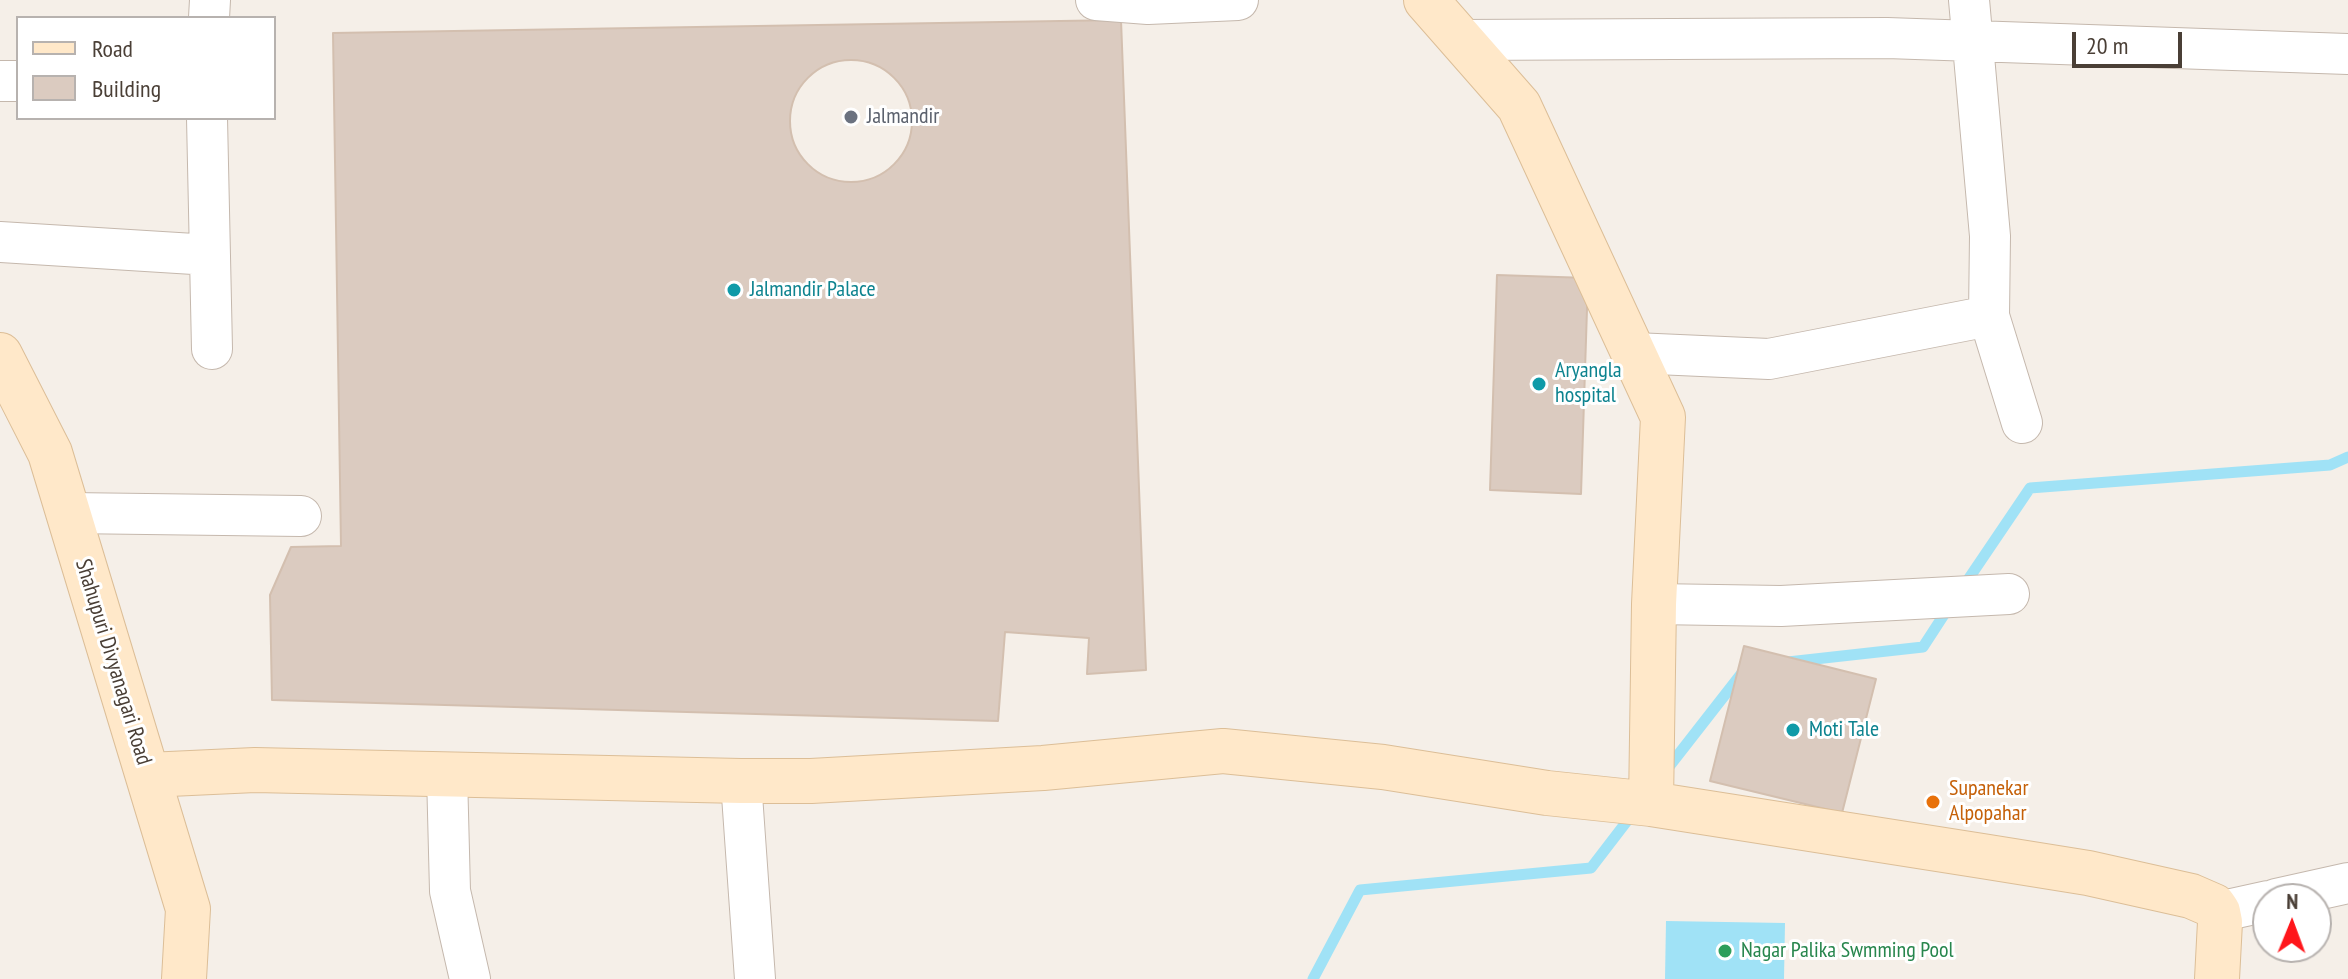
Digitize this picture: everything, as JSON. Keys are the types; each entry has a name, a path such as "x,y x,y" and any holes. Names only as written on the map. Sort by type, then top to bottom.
{"street":[{"path":"1096,0 1148,4 1238,0"},
{"path":"1426,0 1519,106 1663,417 1654,604 1651,804"},
{"path":"1969,0 1990,236 1989,316 2022,423"},
{"path":"1460,40 1887,38 2348,54"},
{"path":"207,120 212,349"},
{"path":"0,242 210,255"},
{"path":"1634,353 1769,359 1989,316"},
{"name":"Shahupuri Divyanagari Road","path":"0,355 50,453 188,909 184,979"},
{"path":"69,513 301,516"},
{"path":"1654,604 1781,606 2009,594"},
{"path":"148,775 255,770 811,781 1043,768 1223,751 1383,767 1547,793 1651,804 2088,873 2191,896 2214,906 2218,912 2217,979"},
{"path":"447,774 450,891 470,979"},
{"path":"741,781 755,979"},
{"path":"2218,912 2252,905"}],"water":[{"name":"Nagar Palika Swmming Pool","path":"1666,921 1785,923 1784,979 1665,979"}],"building":[{"name":"Jalmandir Palace","path":"1121,20 1146,670 1087,674 1089,638 1005,632 998,721 272,700 270,595 291,547 341,546 333,33"},
{"name":"Jalmandir","path":"851,60 874,64 894,78 908,98 912,121 908,144 894,164 874,178 851,182 828,178 808,164 794,144 790,121 794,98 808,78 828,64"},
{"name":"Aryangla hospital","path":"1497,275 1588,278 1581,494 1490,490"},
{"name":"Moti Tale","path":"1744,646 1876,679 1842,813 1710,781"}],"waterway":[{"path":"1963,587 2030,488 2330,465 2348,457"},
{"path":"1788,662 1923,647 1949,607"},
{"path":"1664,773 1742,673"},
{"path":"1313,979 1360,890 1591,868 1634,812"}],"place":[{"name":"Jalmandir","path":"851,117"},
{"name":"Jalmandir Palace","path":"734,290"},
{"name":"Aryangla hospital","path":"1539,384"},
{"name":"Moti Tale","path":"1793,730"},
{"name":"Supanekar Alpopahar","path":"1933,802"},
{"name":"Nagar Palika Swmming Pool","path":"1725,951"}]}
